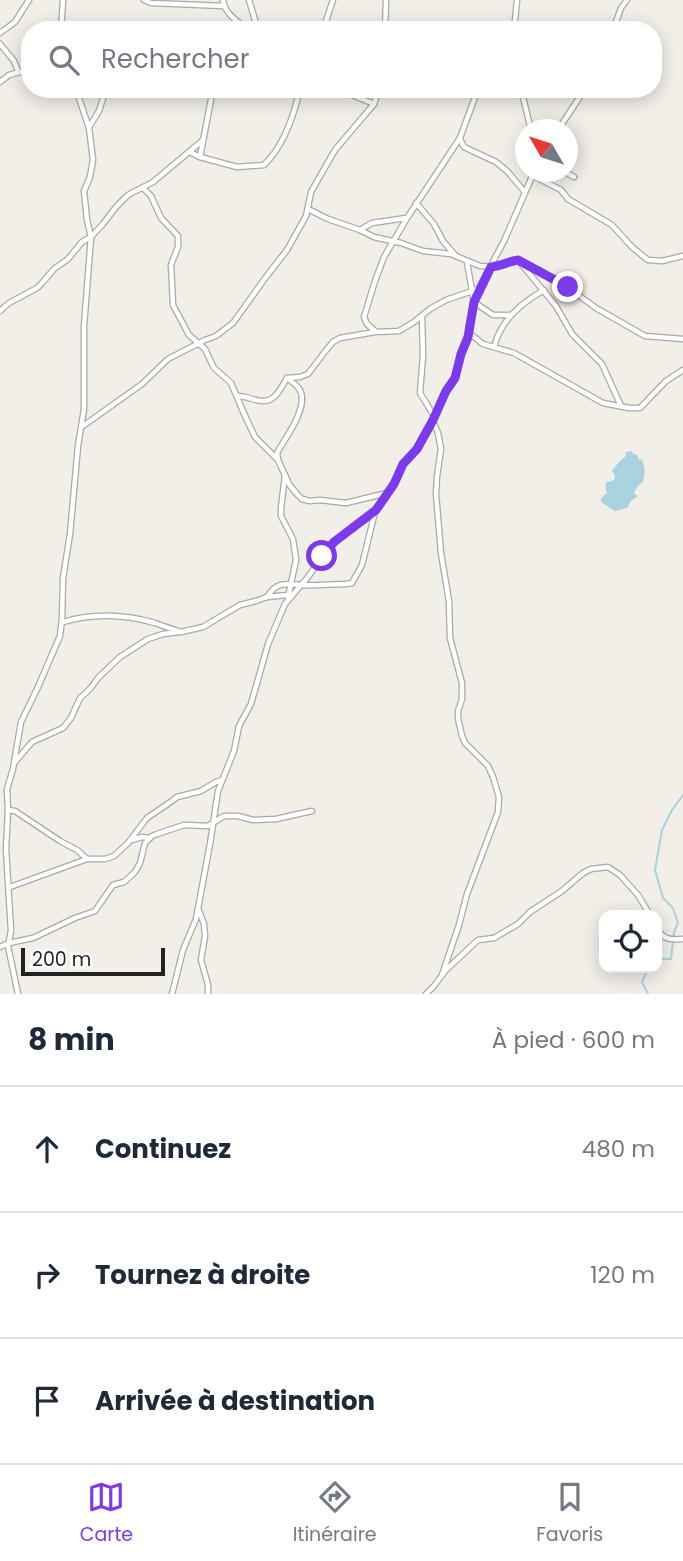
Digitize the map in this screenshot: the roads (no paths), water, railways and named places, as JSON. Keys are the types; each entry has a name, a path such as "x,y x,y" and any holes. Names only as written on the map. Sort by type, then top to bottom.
{"street":[{"path":"0,33 15,22 29,0"},
{"path":"62,21 63,0"},
{"path":"144,0 151,4 223,3 237,21"},
{"path":"249,0 255,21"},
{"path":"326,21 333,0"},
{"path":"385,21 386,0"},
{"path":"515,21 517,0"},
{"path":"616,21 627,0"},
{"path":"0,44 14,61 18,71"},
{"path":"0,82 21,70"},
{"path":"18,994 9,954 11,931 6,849 7,789 21,722 60,636 63,578 85,397 84,326 91,237 84,191 93,160 89,128 79,98"},
{"path":"89,128 103,98"},
{"path":"200,157 211,98"},
{"path":"190,152 237,167 264,165 279,146 298,98"},
{"path":"360,98 374,104"},
{"path":"82,427 142,384 169,359 219,334 237,318 287,250 303,223 312,192 335,150 374,104 376,98"},
{"path":"375,332 364,317 379,270 407,218 460,138 475,98"},
{"path":"523,98 528,119"},
{"path":"565,119 579,98"},
{"path":"460,138 464,148 496,162 525,192"},
{"path":"0,311 37,288 82,242 91,237 121,201 133,191 153,182 202,141"},
{"path":"14,762 32,742 63,728 80,698 120,657 148,639 203,627 237,606 267,597 288,597 301,585 334,542 375,511 403,464 415,452 455,378 479,288 505,240 529,182"},
{"path":"548,182 561,190 568,199 612,225 648,260 662,261 683,256"},
{"path":"143,188 151,196 161,218 178,236 178,247 171,265 173,305 188,335 205,349 214,368 231,383 255,437 278,460 296,493 310,502 320,500 346,503 388,492"},
{"path":"416,204 456,255"},
{"path":"308,209 374,237 423,251 456,255 480,266 506,265 516,260 566,286 596,308 645,336 683,339"},
{"path":"360,229 372,223 407,218"},
{"path":"467,261 474,302 493,315 510,315"},
{"path":"521,262 556,306 572,334 602,364 621,406"},
{"path":"287,378 308,374 333,342 340,338 399,331 446,300 479,288"},
{"path":"494,347 499,332 510,315 523,302 544,290"},
{"path":"422,317 420,393 434,418 441,449 436,494 441,553 449,601 450,638 462,683 457,715 462,736 469,749 488,766 499,797 498,812 467,894 442,975"},
{"path":"469,333 483,344 514,353 603,403 640,408 666,381 683,370"},
{"path":"237,396 268,400 278,394 287,378"},
{"path":"278,460 277,453 298,417 301,397 298,388 287,378"},
{"path":"172,994 183,950 198,908 218,791 234,751 239,726 251,704 268,644 288,597 295,566 296,553 291,534 281,516 285,474"},
{"path":"267,597 273,588 291,583 349,584 354,581 362,565 375,511"},
{"path":"62,622 79,617 111,616 153,623 181,632"},
{"path":"9,887 87,859 110,858 123,849 147,818 174,799 197,793 222,780"},
{"path":"8,810 15,811 87,859"},
{"path":"0,947 33,938 95,911 113,885 124,881 135,872 145,843 150,838 188,824 205,827 224,816 253,820 280,819 312,811"},
{"path":"131,839 150,838"},
{"path":"426,994 451,965 478,940 494,938 518,924 533,910 591,869 608,867 620,875 638,894 647,910"},
{"path":"198,908 204,924 201,960 208,994"},
{"path":"662,935 670,940 683,939"}],"water":[{"path":"632,451 639,460 642,459 645,470 643,482 634,493 638,496 627,508 615,511 601,502 601,498 607,493 607,481 614,480 612,470 625,457 626,452"}],"waterway":[{"path":"662,959 671,959 674,932 678,923 673,908 663,898 655,870 662,830 683,795"},
{"path":"646,973 642,982 648,994"}]}
